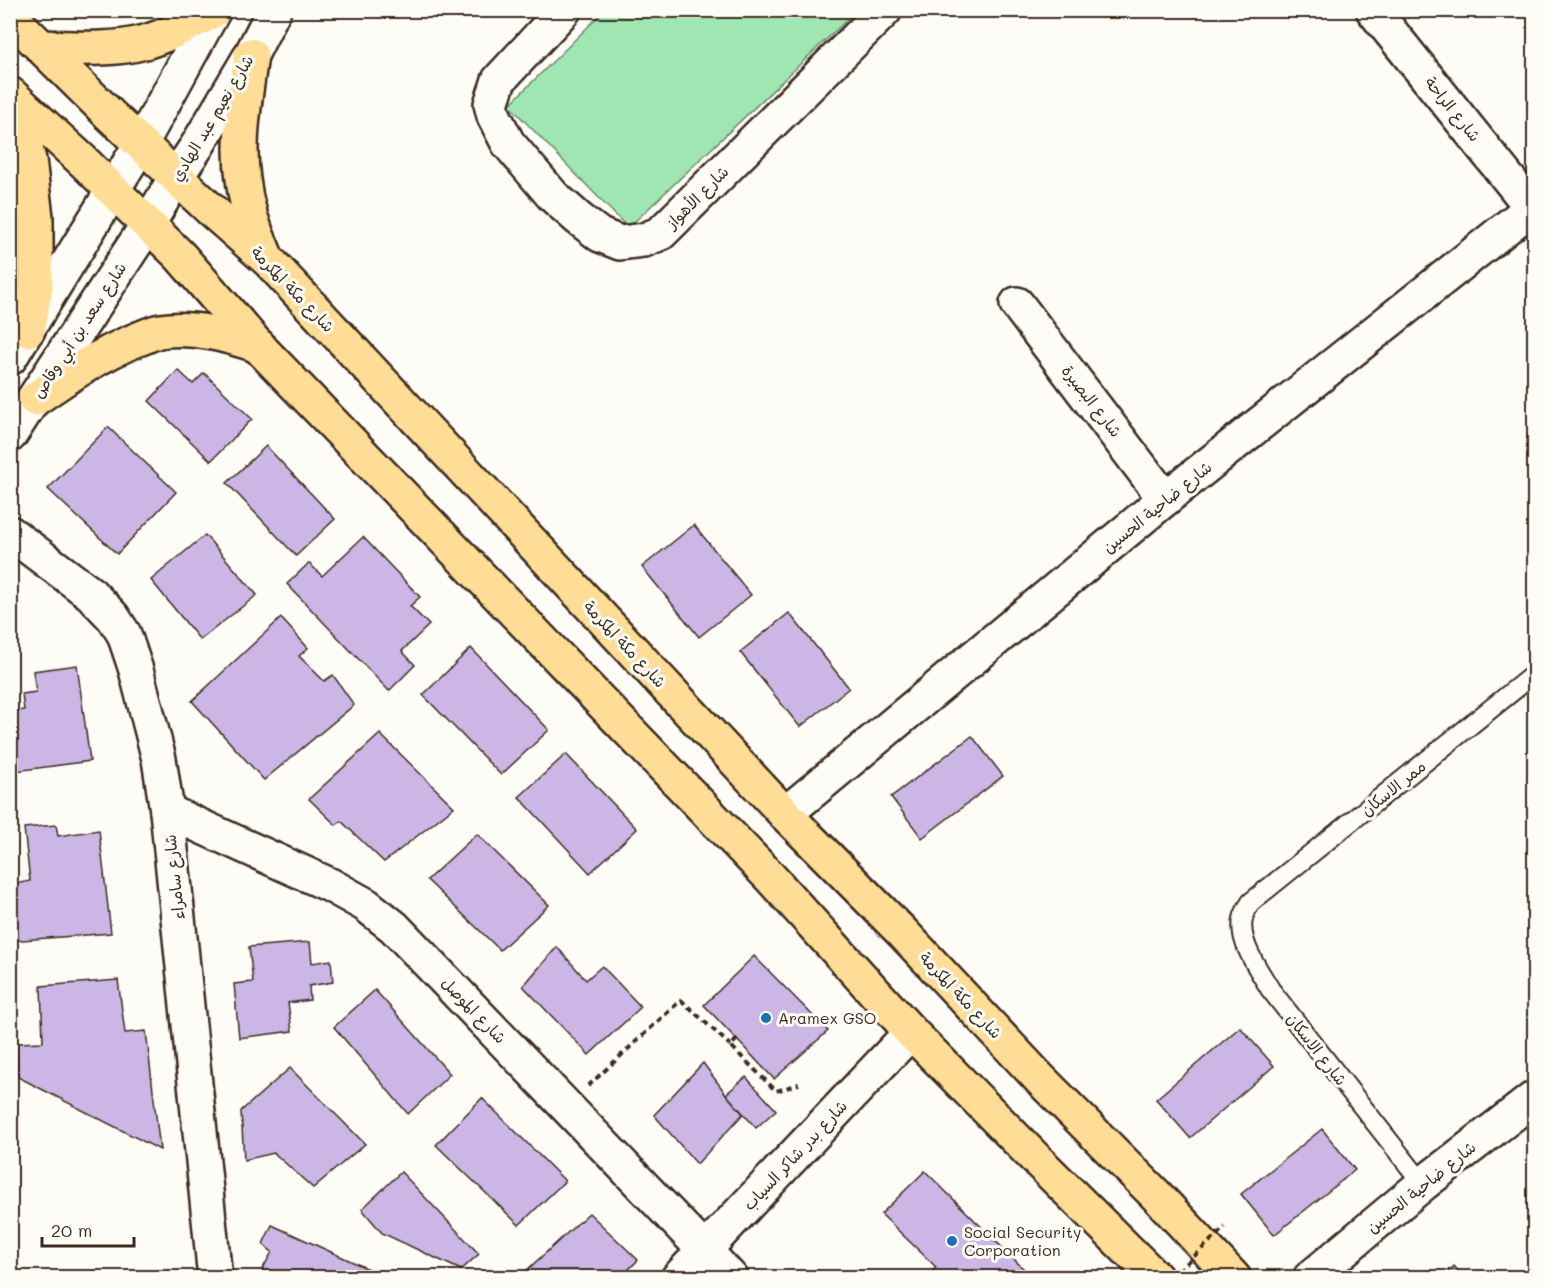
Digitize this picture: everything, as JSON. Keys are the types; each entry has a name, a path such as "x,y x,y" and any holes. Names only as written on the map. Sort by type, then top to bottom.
{"main road":[{"path":"42,47 88,48 145,42 186,26 214,11"},
{"name":"شارع مكة المكرمة","path":"10,16 110,115 268,261 785,814 903,933 1040,1079 1157,1196 1234,1278"},
{"path":"251,55 241,151 242,178 252,222 268,261"},
{"path":"10,94 114,190 180,256 260,346 769,876 911,1032 1156,1278"},
{"path":"10,102 29,160 36,217 36,287 28,330"},
{"path":"34,399 93,360 158,331 207,331 260,346"}],"street":[{"name":"شارع نعيم عبد الهادي","path":"148,224 251,55 274,10"},
{"name":"شارع الأهواز","path":"564,10 499,80 491,104 494,116 508,143 553,196 600,235 620,243 644,240 661,234 885,10"},
{"name":"شارع الراحة","path":"1373,10 1533,207"},
{"path":"10,358 114,190 214,11"},
{"name":"شارع ضاحية الحسين","path":"785,814 1165,499 1533,207"},
{"name":"شارع سعد بن أبي وقاص","path":"10,435 148,224"},
{"name":"شارع البصيرة","path":"1017,304 1165,499"},
{"name":"شارع سامراء","path":"10,533 91,594 113,617 124,634 136,670 157,749 167,811 215,1278"},
{"name":"شارع الموصل","path":"167,811 320,880 366,905 394,927 731,1278"},
{"name":"شارع بدر شاكر السياب","path":"678,1278 911,1032"},
{"name":"شارع ضاحية الحسين","path":"1310,1278 1423,1184 1534,1098"}],"lane":[{"name":"ممر الاسكان","path":"1251,902 1534,674"},
{"name":"شارع الاسكان","path":"1251,902 1242,920 1243,937 1270,989 1423,1184"}],"path":[{"path":"567,1107 681,1000 776,1091 799,1084"},
{"path":"730,1046 737,1039"},
{"path":"1172,1278 1225,1227"}],"green space":[{"path":"604,11 856,11 628,228 509,105"}],"building":[{"path":"178,370 193,384 204,373 252,419 211,461 149,401"},
{"path":"108,427 176,492 117,554 48,489"},
{"path":"266,446 335,519 296,556 227,483"},
{"path":"694,525 751,595 699,637 642,567"},
{"path":"205,535 257,595 200,640 151,580"},
{"path":"363,537 420,597 410,606 429,625 402,651 415,665 389,691 287,584 309,563 322,576"},
{"path":"789,613 849,688 800,727 740,652"},
{"path":"281,618 308,648 299,656 324,681 333,675 354,705 264,780 192,701"},
{"path":"471,648 549,730 501,775 423,695"},
{"path":"77,665 90,761 16,771 10,731 10,712 24,710 22,694 36,692 33,671"},
{"path":"380,734 454,807 384,862 341,821 336,825 309,799"},
{"path":"972,736 1003,776 922,838 891,797"},
{"path":"566,754 637,829 590,873 519,797"},
{"path":"56,825 58,836 99,830 111,933 10,941 10,885 30,881 24,828"},
{"path":"477,834 549,905 500,950 427,880"},
{"path":"310,942 312,963 331,960 333,982 309,986 310,1000 288,1003 292,1031 239,1038 234,984 253,982 249,947"},
{"path":"557,947 586,980 602,966 641,1007 589,1055 523,986"},
{"name":"Aramex GSO","path":"754,956 828,1031 774,1079 704,1005"},
{"path":"118,980 125,1033 146,1031 160,1150 18,1077 16,1043 43,1042 41,986"},
{"path":"375,990 450,1074 408,1114 334,1027"},
{"path":"1240,1027 1274,1066 1190,1138 1156,1099"},
{"path":"703,1063 743,1114 697,1164 654,1115"},
{"path":"290,1068 365,1144 313,1188 274,1153 244,1160 241,1111"},
{"path":"746,1077 776,1110 756,1128 726,1094"},
{"path":"482,1098 565,1181 519,1225 436,1145"},
{"path":"1322,1129 1355,1170 1274,1235 1241,1194"},
{"name":"Social Security Corporation","path":"925,1171 1033,1278 927,1278 936,1267 881,1214"},
{"path":"401,1172 479,1254 461,1270 382,1233 362,1209"},
{"path":"589,1213 638,1260 620,1278 535,1278 527,1270"},
{"path":"272,1225 377,1273 375,1278 273,1278 262,1270 272,1252 263,1244"},
{"path":"1454,1266 1464,1278 1442,1278"}],"place":[{"name":"Aramex GSO","path":"766,1018"},
{"name":"Social Security Corporation","path":"952,1241"}]}
